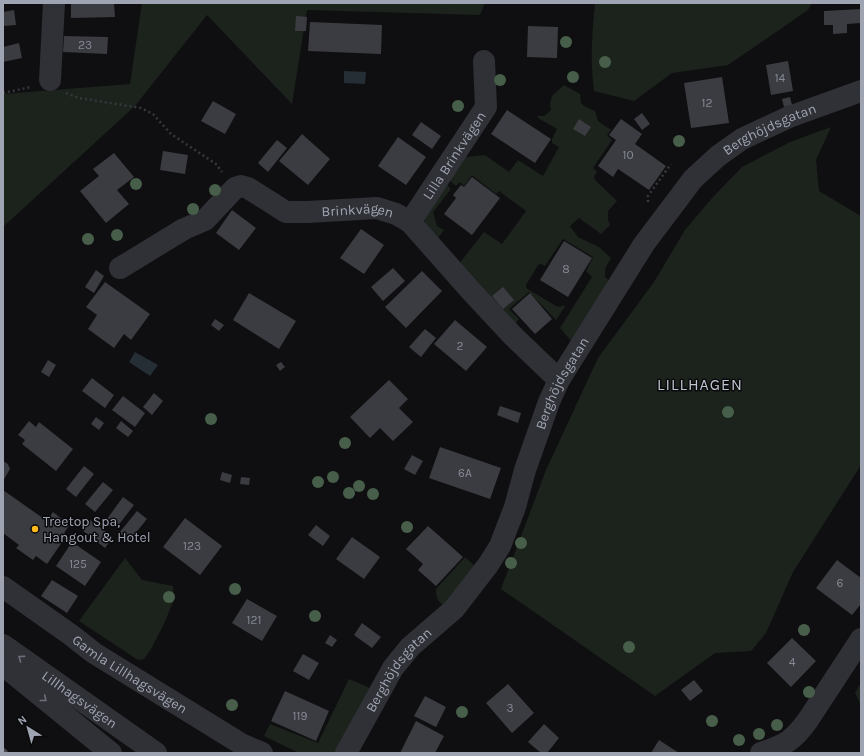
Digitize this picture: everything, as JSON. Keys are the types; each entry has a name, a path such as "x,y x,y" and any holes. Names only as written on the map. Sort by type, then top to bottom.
{"street":[{"path":"50,80 54,3"},
{"name":"Lilla Brinkvägen","path":"410,222 486,107 484,61"},
{"name":"Berghöjdsgatan","path":"346,753 393,668 410,647 454,609 488,565 500,546 515,507 525,470 546,409 558,380 644,244 693,179 718,156 742,139 789,117 861,90"},
{"path":"120,268 184,228 205,220 230,182"},
{"name":"Brinkvägen","path":"230,182 248,188 286,212 377,208 396,214 410,222 471,291 558,380"},
{"name":"Gamla Lillhagsvägen","path":"3,586 94,653 237,741 262,753"},
{"path":"761,753 777,748 791,741 799,732 861,639"},
{"name":"Lillhagsvägen","path":"3,645 156,753"},
{"name":"Lillhagsvägen","path":"3,665 112,753"}],"path":[{"path":"3,93 22,90 50,80 63,92 79,98 141,108 153,114 171,134 216,164 230,182"}],"shaded area":[{"path":"142,3 485,3 480,15 307,10 292,104 207,15 135,106 3,227 3,94 130,84"},
{"path":"595,3 812,3 808,10 728,65 672,73 634,101 594,91 592,47"},
{"path":"344,71 366,72 365,84 344,83"},
{"path":"564,85 580,94 581,103 595,111 598,121 611,130 607,135 612,140 593,168 597,172 594,176 595,180 617,201 608,211 608,220 610,225 601,234 579,218 570,226 578,237 599,247 611,258 605,269 605,277 610,281 571,341 560,328 592,277 586,271 593,257 563,239 545,266 541,264 538,265 526,285 526,288 556,306 561,307 563,305 565,307 556,320 529,292 509,309 519,319 513,327 458,265 484,232 502,244 526,211 499,191 496,194 472,175 464,186 460,182 456,186 449,180 466,157 485,155 509,172 518,160 543,176 559,147 552,143 552,139 557,129 538,118 538,116 544,116 551,110 550,103 552,96"},
{"path":"831,127 816,160 819,191 861,216 861,465 793,572 766,633 751,651 715,653 655,696 501,589 546,470 598,358 654,282 685,230 713,197 742,167 790,142"},
{"path":"446,184 451,189 433,212 437,226 444,230 438,238 424,229 425,213"},
{"path":"135,352 158,365 150,376 129,362"},
{"path":"465,557 476,567 443,605 437,598 436,589"},
{"path":"125,558 142,580 173,586 174,600 163,626 144,659 138,660 79,621"},
{"path":"349,679 370,688 336,753 299,753 264,736 270,724 318,743"},
{"path":"861,682 861,705 855,693"}],"building":[{"path":"71,3 114,3 115,17 71,18"},
{"path":"861,9 861,23 847,24 847,33 833,34 833,25 824,25 824,11"},
{"path":"14,10 16,25 3,26 3,12"},
{"path":"296,16 307,17 306,31 295,31"},
{"path":"310,22 382,25 381,54 308,51"},
{"path":"528,26 558,27 557,58 527,57"},
{"path":"64,36 108,37 107,54 63,52"},
{"path":"19,43 22,58 3,62 3,47"},
{"path":"788,61 793,91 771,95 766,65"},
{"path":"722,77 729,123 691,128 684,83"},
{"path":"790,97 792,105 784,107 782,99"},
{"path":"213,101 236,114 225,134 201,121"},
{"path":"507,110 551,139 535,163 491,134"},
{"path":"642,113 650,124 642,130 634,119"},
{"path":"579,119 591,127 585,136 573,129"},
{"path":"621,119 642,134 635,144 666,166 649,190 618,169 613,177 598,166 616,140 609,135"},
{"path":"421,122 441,136 432,149 412,135"},
{"path":"302,134 330,159 308,185 279,161"},
{"path":"398,137 426,157 406,185 378,166"},
{"path":"277,140 287,148 268,172 258,163"},
{"path":"163,151 188,155 185,174 160,170"},
{"path":"114,153 134,177 117,190 129,204 106,223 80,191 99,176 93,169"},
{"path":"472,177 500,198 472,235 444,214 456,198 453,195 461,185 464,187"},
{"path":"232,210 256,228 239,250 216,233"},
{"path":"361,229 384,245 364,274 340,258"},
{"path":"564,241 592,258 568,297 540,280"},
{"path":"393,268 405,281 383,301 371,287"},
{"path":"96,270 104,276 94,293 85,287"},
{"path":"422,271 442,291 406,328 385,307"},
{"path":"105,282 150,314 131,340 124,334 114,348 88,329 97,315 86,307"},
{"path":"503,287 514,300 503,309 492,296"},
{"path":"249,293 296,321 279,349 233,320"},
{"path":"530,293 552,319 535,334 512,309"},
{"path":"215,319 224,325 219,331 211,325"},
{"path":"455,320 487,347 466,371 434,344"},
{"path":"425,329 436,338 421,357 409,347"},
{"path":"48,360 56,365 49,377 41,372"},
{"path":"281,362 285,367 280,371 276,365"},
{"path":"92,378 114,395 105,408 82,391"},
{"path":"389,380 408,399 399,408 413,422 393,441 380,428 370,438 350,417"},
{"path":"154,393 163,401 152,415 143,407"},
{"path":"123,396 145,413 135,427 112,410"},
{"path":"500,406 521,413 518,423 497,415"},
{"path":"96,417 104,423 99,430 91,424"},
{"path":"29,421 36,427 39,422 73,449 56,471 22,444 25,440 18,435"},
{"path":"121,421 133,431 128,437 116,428"},
{"path":"440,447 501,468 490,499 429,478"},
{"path":"412,455 423,461 415,475 404,469"},
{"path":"3,461 8,464 10,469 3,481"},
{"path":"84,466 94,474 76,497 66,489"},
{"path":"222,472 232,475 230,483 220,480"},
{"path":"241,477 250,478 249,485 240,484"},
{"path":"103,482 113,490 95,512 85,504"},
{"name":"Treetop Spa, Hangout & Hotel","path":"3,490 47,521 53,512 62,519 61,521 69,526 64,533 67,535 47,564 36,556 33,560 16,548 19,545 3,533"},
{"path":"123,497 134,505 117,527 107,519"},
{"path":"137,511 147,519 129,541 119,533"},
{"path":"185,518 222,546 200,575 163,547"},
{"path":"90,520 113,537 105,548 82,530"},
{"path":"316,525 330,536 323,546 308,535"},
{"path":"428,526 463,557 436,586 418,570 423,564 406,549"},
{"path":"352,537 380,557 364,579 336,559"},
{"path":"72,542 101,562 85,586 56,566"},
{"path":"837,560 861,578 861,604 852,615 816,588"},
{"path":"52,580 78,596 67,613 41,596"},
{"path":"247,599 277,616 262,641 232,623"},
{"path":"362,623 381,637 372,648 354,635"},
{"path":"330,635 337,640 332,647 325,643"},
{"path":"792,638 816,661 791,687 767,663"},
{"path":"303,654 319,663 309,680 293,671"},
{"path":"694,680 703,691 690,701 681,690"},
{"path":"508,684 534,713 512,733 486,703"},
{"path":"285,691 329,711 316,741 271,721"},
{"path":"425,696 446,707 436,727 414,716"},
{"path":"416,721 444,736 435,753 400,753"},
{"path":"544,724 559,738 547,753 541,753 528,742"},
{"path":"659,740 679,753 651,753"}],"railway":[{"path":"3,749 8,753"}],"place":[{"name":"Treetop Spa, Hangout & Hotel","path":"35,529"}],"district":[{"name":"LILLHAGEN","path":"700,384"}]}
